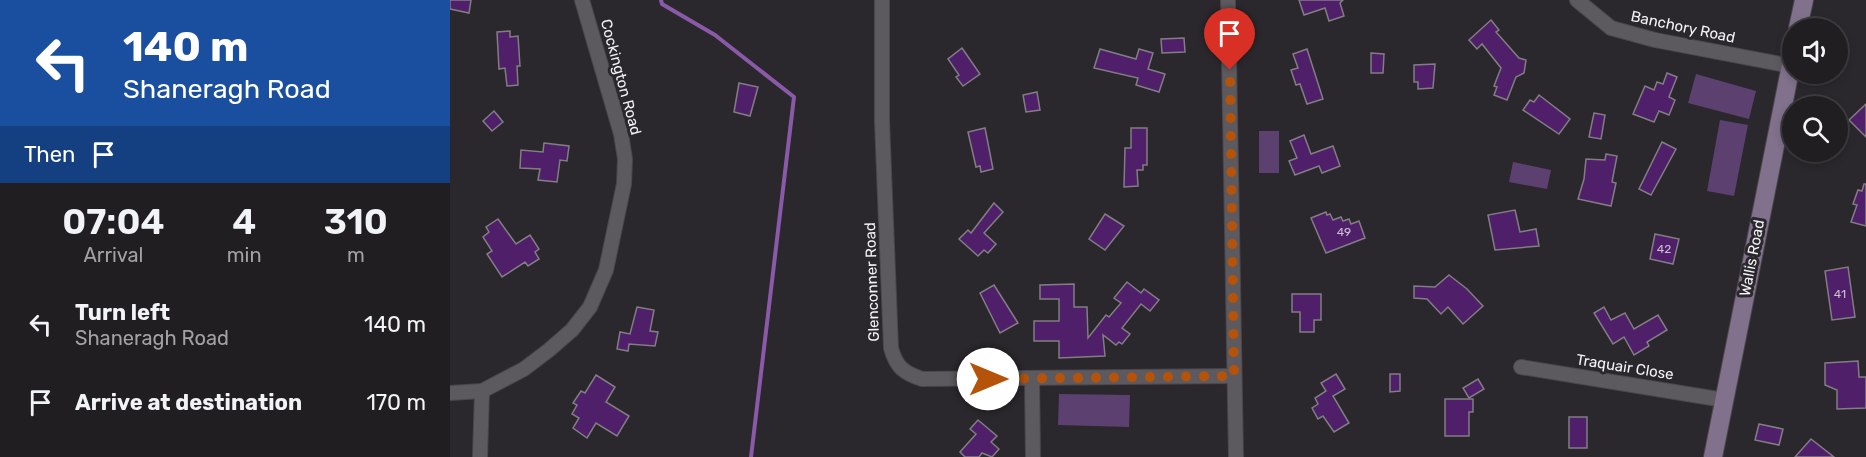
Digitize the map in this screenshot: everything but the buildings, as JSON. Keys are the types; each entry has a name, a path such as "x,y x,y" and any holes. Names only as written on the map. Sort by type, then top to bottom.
{"street":[{"name":"Cockington Road","path":"482,392 524,369 572,330 590,307 606,270 624,184 625,159 621,134 582,0"},
{"name":"Glenconner Road","path":"882,0 882,121 889,320 894,362 904,372 922,380 1234,376"},
{"path":"1228,0 1236,457"},
{"name":"Banchory Road","path":"1577,0 1611,28 1655,40 1782,61"},
{"path":"1800,18 1804,0"},
{"name":"Wallis Road","path":"1713,457 1788,84"},
{"name":"Traquair Close","path":"1521,367 1724,400"},
{"path":"1032,379 1033,457"},
{"path":"450,393 482,392 480,457"}],"shaded area":[{"path":"1696,74 1756,91 1749,119 1688,103"},
{"path":"1720,120 1748,125 1734,196 1707,191"},
{"path":"1259,131 1279,131 1279,173 1259,173"},
{"path":"1513,162 1551,170 1547,189 1509,182"},
{"path":"1059,394 1130,395 1129,427 1058,425"}],"waterway":[{"path":"661,0 662,4 715,35 794,97 751,457"}],"route":[{"path":"988,379 1234,376 1230,70"}]}
